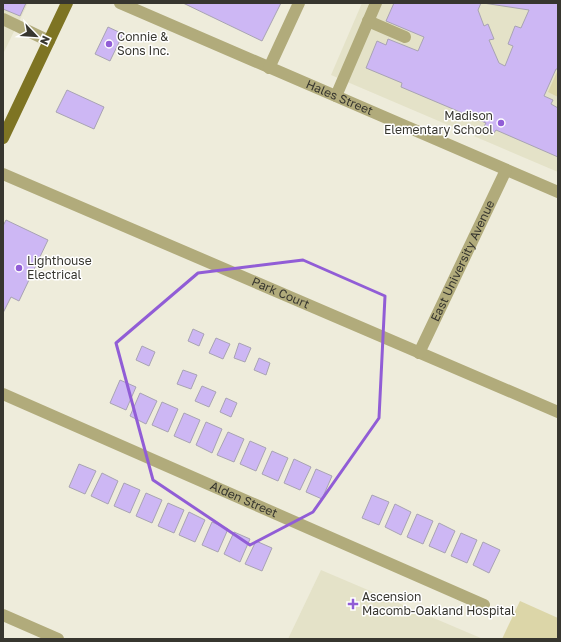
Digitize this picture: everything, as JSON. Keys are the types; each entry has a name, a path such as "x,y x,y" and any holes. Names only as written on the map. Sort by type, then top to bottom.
{"main road":[{"path":"3,138 67,3"}],"street":[{"name":"Hales Street","path":"120,3 558,192"},
{"path":"269,68 299,3"},
{"path":"336,96 376,3"},
{"path":"3,19 49,41"},
{"path":"368,21 405,37"},
{"name":"East University Avenue","path":"419,353 506,170"},
{"name":"Park Court","path":"3,174 558,412"},
{"name":"Alden Street","path":"3,394 484,605"},
{"path":"3,615 58,639"}],"highlighted area":[{"path":"303,260 385,296 379,418 313,512 250,545 153,480 116,343 198,273"}],"shaded area":[{"path":"3,3 28,3 3,54"},
{"name":"Madison Elementary School","path":"362,3 558,3 558,172 331,75"},
{"path":"557,72 558,73 558,97 548,92"},
{"name":"Ascension Macomb-Oakland Hospital","path":"321,570 483,639 288,639"},
{"path":"520,601 558,618 558,639 502,639"}],"building":[{"path":"3,3 26,3 20,16 3,9"},
{"path":"183,3 281,3 262,41"},
{"name":"Madison Elementary School","path":"394,3 481,3 478,10 484,26 488,24 494,39 489,40 499,63 505,66 513,46 508,44 515,26 521,28 529,10 483,3 558,3 558,69 556,69 544,96 553,100 551,104 558,108 558,157 496,130 494,133 483,128 486,123 401,87 402,83 366,68 377,41 386,45 388,39 418,51 424,37 386,21"},
{"name":"Connie & Sons Inc.","path":"108,27 123,34 110,61 95,54"},
{"path":"67,90 104,107 94,129 56,112"},
{"name":"Lighthouse Electrical","path":"6,220 48,240 19,301 11,297 3,313 3,226"},
{"path":"193,329 204,334 199,346 188,341"},
{"path":"216,338 230,344 223,359 209,353"},
{"path":"239,343 251,348 245,362 234,358"},
{"path":"142,346 155,352 149,366 136,360"},
{"path":"259,358 270,363 266,375 254,370"},
{"path":"183,370 197,375 191,389 177,384"},
{"path":"120,380 136,387 126,410 110,403"},
{"path":"202,386 216,392 209,407 195,401"},
{"path":"140,393 157,401 146,424 130,416"},
{"path":"226,398 237,403 231,417 220,412"},
{"path":"162,402 178,409 168,432 152,425"},
{"path":"184,413 200,420 190,443 174,436"},
{"path":"206,422 222,429 212,453 196,445"},
{"path":"228,432 244,439 234,462 217,455"},
{"path":"250,441 266,448 256,471 240,464"},
{"path":"272,451 288,458 278,481 262,474"},
{"path":"294,459 311,467 300,490 284,483"},
{"path":"79,464 96,471 85,494 69,487"},
{"path":"316,469 332,476 322,499 306,492"},
{"path":"102,473 118,481 108,504 91,496"},
{"path":"124,483 140,490 130,513 114,506"},
{"path":"146,493 162,500 152,523 136,516"},
{"path":"372,495 389,502 379,525 362,518"},
{"path":"168,503 184,510 174,533 158,526"},
{"path":"395,504 411,512 401,535 385,527"},
{"path":"189,512 205,520 195,542 179,535"},
{"path":"417,514 433,521 423,544 407,537"},
{"path":"212,522 228,529 218,552 202,545"},
{"path":"439,523 455,531 445,553 429,546"},
{"path":"234,532 250,539 240,562 224,554"},
{"path":"461,533 477,540 467,563 451,556"},
{"path":"256,541 272,548 262,571 245,564"},
{"path":"483,542 500,550 489,573 473,565"}],"place":[{"name":"Connie & Sons Inc.","path":"109,44"},
{"name":"Madison Elementary School","path":"501,123"},
{"name":"Lighthouse Electrical","path":"19,268"},
{"name":"Ascension Macomb-Oakland Hospital","path":"353,604"}]}
